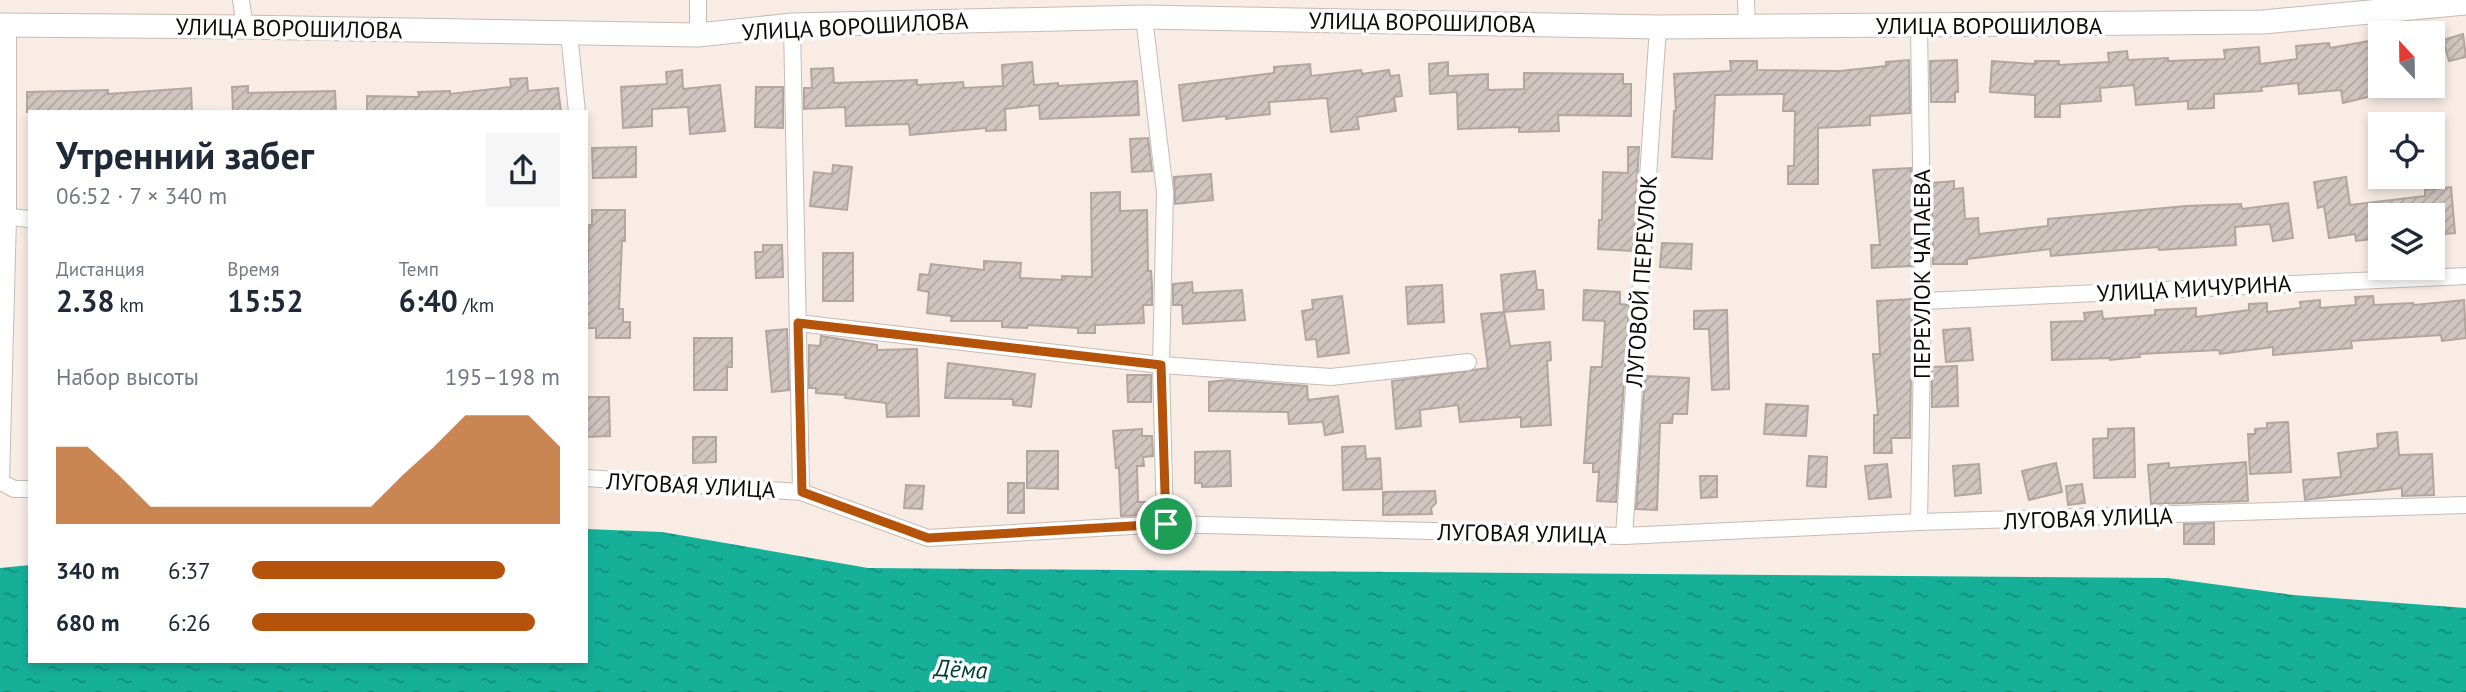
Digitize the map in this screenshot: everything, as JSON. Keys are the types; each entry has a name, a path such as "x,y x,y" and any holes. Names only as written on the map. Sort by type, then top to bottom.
{"street":[{"path":"241,0 245,27"},
{"path":"698,0 698,35"},
{"path":"1746,0 1747,27"},
{"name":"УЛИЦА ВОРОШИЛОВА","path":"4,26 245,27 698,35 793,25 1144,16 1747,27 2263,22 2466,3"},
{"path":"1144,16 1165,192 1161,365 1166,524"},
{"path":"793,25 802,492"},
{"name":"ПЕРЕУЛОК ЧАПАЕВА","path":"1919,25 1923,301 1919,522"},
{"path":"4,26 8,218 1,482 22,489"},
{"name":"ЛУГОВОЙ ПЕРЕУЛОК","path":"1625,536 1658,27"},
{"path":"569,33 577,110"},
{"path":"8,218 28,219"},
{"name":"УЛИЦА МИЧУРИНА","path":"1923,301 2466,276"},
{"path":"798,323 1161,365 1331,377 1468,362"},
{"name":"ЛУГОВАЯ УЛИЦА","path":"588,478 802,492 928,538 1166,524 1625,536 1919,522 2466,505"}],"water":[{"name":"Дёма","path":"588,529 662,532 868,568 2168,578 2293,595 2466,608 2466,692 0,692 0,568 28,565 28,663 588,663"}],"building":[{"path":"2463,34 2466,57 2449,61 2445,39"},
{"path":"2368,41 2368,97 2343,103 2341,90 2299,94 2298,83 2261,87 2262,91 2214,94 2214,108 2188,109 2188,101 2136,105 2134,85 2100,88 2101,101 2060,104 2060,117 2035,117 2035,95 1990,92 1992,61 2035,64 2035,61 2059,61 2059,65 2109,62 2108,53 2127,51 2128,60 2225,59 2224,50 2259,47 2260,64 2297,59 2296,46 2329,43 2330,48"},
{"path":"1909,60 1910,113 1870,116 1870,125 1818,128 1818,184 1788,184 1788,166 1794,166 1795,111 1783,111 1784,94 1715,95 1712,159 1672,157 1676,111 1674,74 1731,71 1730,61 1757,61 1757,70 1840,71 1886,66 1886,62"},
{"path":"1957,60 1958,92 1955,92 1955,102 1931,102 1930,61"},
{"path":"1032,62 1034,85 1137,81 1139,115 1040,119 1039,105 1005,109 1006,130 986,131 986,128 910,135 909,124 846,126 845,107 804,109 804,88 812,88 811,69 833,68 834,83 917,80 917,85 963,82 964,88 1003,86 1002,65"},
{"path":"1448,62 1448,76 1488,74 1488,90 1524,89 1524,73 1623,74 1623,84 1631,84 1631,116 1558,115 1559,131 1519,132 1519,127 1458,129 1457,92 1430,94 1429,64"},
{"path":"1310,64 1311,76 1361,70 1362,74 1389,70 1390,76 1399,75 1402,96 1394,97 1396,111 1357,117 1359,129 1331,132 1327,98 1269,102 1270,114 1183,121 1179,85 1274,73 1274,67"},
{"path":"682,70 683,89 720,85 725,131 690,134 688,107 652,109 652,126 623,128 621,87 667,84 666,72"},
{"path":"527,78 528,91 558,88 561,110 367,110 367,96 419,97 418,92 450,91 450,94 511,87 510,79"},
{"path":"248,86 248,93 335,91 336,110 233,110 232,87"},
{"path":"756,87 783,87 783,128 755,127"},
{"path":"191,88 192,110 27,112 27,92 108,90 108,94"},
{"path":"1148,138 1152,171 1132,172 1130,139"},
{"path":"636,147 636,177 593,178 592,148"},
{"path":"1628,147 1639,147 1633,251 1598,249 1599,220 1602,220 1603,172 1628,173"},
{"path":"833,165 852,167 847,210 810,206 814,172 832,174"},
{"path":"1911,168 1912,266 1872,268 1871,245 1880,245 1873,170"},
{"path":"1211,174 1213,200 1175,204 1174,177"},
{"path":"2346,177 2350,205 2425,196 2425,190 2451,187 2455,233 2445,234 2445,203 2368,203 2368,240 2356,241 2355,234 2329,238 2324,206 2318,208 2314,182"},
{"path":"1954,181 1954,189 1963,188 1965,219 1978,218 1979,234 2048,226 2048,219 2186,206 2241,204 2242,209 2288,203 2293,238 2273,241 2270,224 2235,227 2236,245 2159,250 2158,247 2051,256 2050,249 1967,259 1967,264 1933,264 1932,183"},
{"path":"1120,192 1120,211 1147,210 1148,271 1151,271 1152,305 1143,305 1144,323 1095,325 1095,333 1078,333 1078,328 1028,325 1027,328 1002,327 1002,321 951,321 952,316 927,313 929,292 918,290 920,274 929,275 931,264 984,270 984,261 1021,263 1020,278 1062,280 1062,276 1092,277 1091,193"},
{"path":"592,210 625,210 619,309 623,309 623,322 630,322 630,338 596,338 596,328 588,328 589,225 592,225"},
{"path":"1662,243 1692,244 1691,269 1660,267"},
{"path":"763,245 782,245 783,277 756,278 755,252 763,252"},
{"path":"823,253 853,253 853,301 823,301"},
{"path":"1535,271 1537,290 1543,290 1544,309 1504,312 1501,275"},
{"path":"1192,282 1193,293 1242,290 1245,320 1183,324 1182,305 1173,305 1173,284"},
{"path":"1442,285 1444,322 1408,324 1406,287"},
{"path":"1584,290 1620,292 1620,304 1629,305 1616,502 1597,501 1599,472 1593,472 1593,463 1584,463 1591,367 1602,367 1605,321 1583,320"},
{"path":"1342,296 1349,353 1318,357 1316,339 1306,340 1302,311 1313,309 1312,300"},
{"path":"2373,296 2374,305 2414,305 2464,300 2466,338 2442,341 2441,335 2351,341 2352,348 2273,355 2273,347 2220,354 2219,350 2139,354 2140,357 2110,360 2052,360 2051,322 2085,321 2084,313 2102,311 2103,319 2155,315 2155,310 2196,308 2196,317 2249,310 2249,304 2267,303 2267,312 2301,308 2300,302 2320,300 2320,308 2356,305 2355,297"},
{"path":"1912,299 1910,438 1891,438 1892,453 1874,453 1874,415 1878,415 1873,354 1880,354 1877,301"},
{"path":"1727,310 1729,389 1712,390 1709,329 1694,329 1694,311"},
{"path":"1504,312 1510,346 1550,342 1551,360 1547,361 1551,425 1521,427 1521,417 1460,422 1458,405 1420,410 1421,426 1396,429 1392,381 1488,368 1481,314"},
{"path":"1970,328 1973,360 1946,362 1943,330"},
{"path":"787,329 789,390 772,392 766,331"},
{"path":"821,336 877,345 877,350 917,349 919,416 887,417 886,403 845,398 846,395 816,393 816,388 809,388 809,345 820,346"},
{"path":"694,338 732,338 732,367 727,367 727,390 694,390"},
{"path":"948,363 1035,374 1031,407 1013,405 1013,399 945,398"},
{"path":"1957,366 1958,406 1932,407 1932,367"},
{"path":"1127,375 1151,375 1151,402 1128,402"},
{"path":"1645,376 1689,378 1687,414 1673,414 1672,423 1660,423 1657,510 1636,509"},
{"path":"1228,380 1307,386 1308,400 1338,396 1343,432 1325,435 1323,422 1289,424 1288,412 1209,411 1209,382"},
{"path":"588,397 609,397 610,436 588,437"},
{"path":"1766,404 1808,406 1806,436 1764,434"},
{"path":"2288,422 2291,472 2250,474 2248,434 2255,434 2255,429 2267,428 2267,423"},
{"path":"2134,428 2135,477 2094,478 2093,439 2108,438 2108,429"},
{"path":"1142,429 1142,436 1152,436 1153,456 1143,457 1144,466 1137,466 1138,502 1146,502 1147,515 1121,516 1119,468 1116,468 1113,431"},
{"path":"2397,432 2399,455 2432,454 2434,495 2402,496 2402,488 2305,500 2303,480 2341,477 2338,453 2378,448 2377,434"},
{"path":"693,437 716,437 716,462 693,463"},
{"path":"1365,446 1366,459 1380,458 1382,489 1343,490 1342,447"},
{"path":"1027,451 1058,451 1058,489 1027,488"},
{"path":"1230,451 1231,486 1202,487 1202,483 1195,483 1195,452"},
{"path":"1809,456 1827,457 1826,487 1807,486"},
{"path":"2246,462 2248,501 2151,504 2148,465 2169,463 2169,468"},
{"path":"2056,463 2062,492 2029,500 2022,471"},
{"path":"1887,464 1891,497 1869,499 1865,466"},
{"path":"1979,464 1981,493 1955,496 1953,466"},
{"path":"1700,476 1717,476 1717,497 1701,498"},
{"path":"1008,483 1024,483 1024,513 1008,513"},
{"path":"2082,484 2085,503 2068,505 2066,486"},
{"path":"906,485 924,486 922,509 904,508"},
{"path":"1435,491 1436,503 1431,508 1432,514 1383,515 1383,492"},
{"path":"2214,523 2214,544 2184,544 2184,524"}],"route":[{"path":"798,323 1161,365 1166,524 928,538 802,492 798,323"}]}
